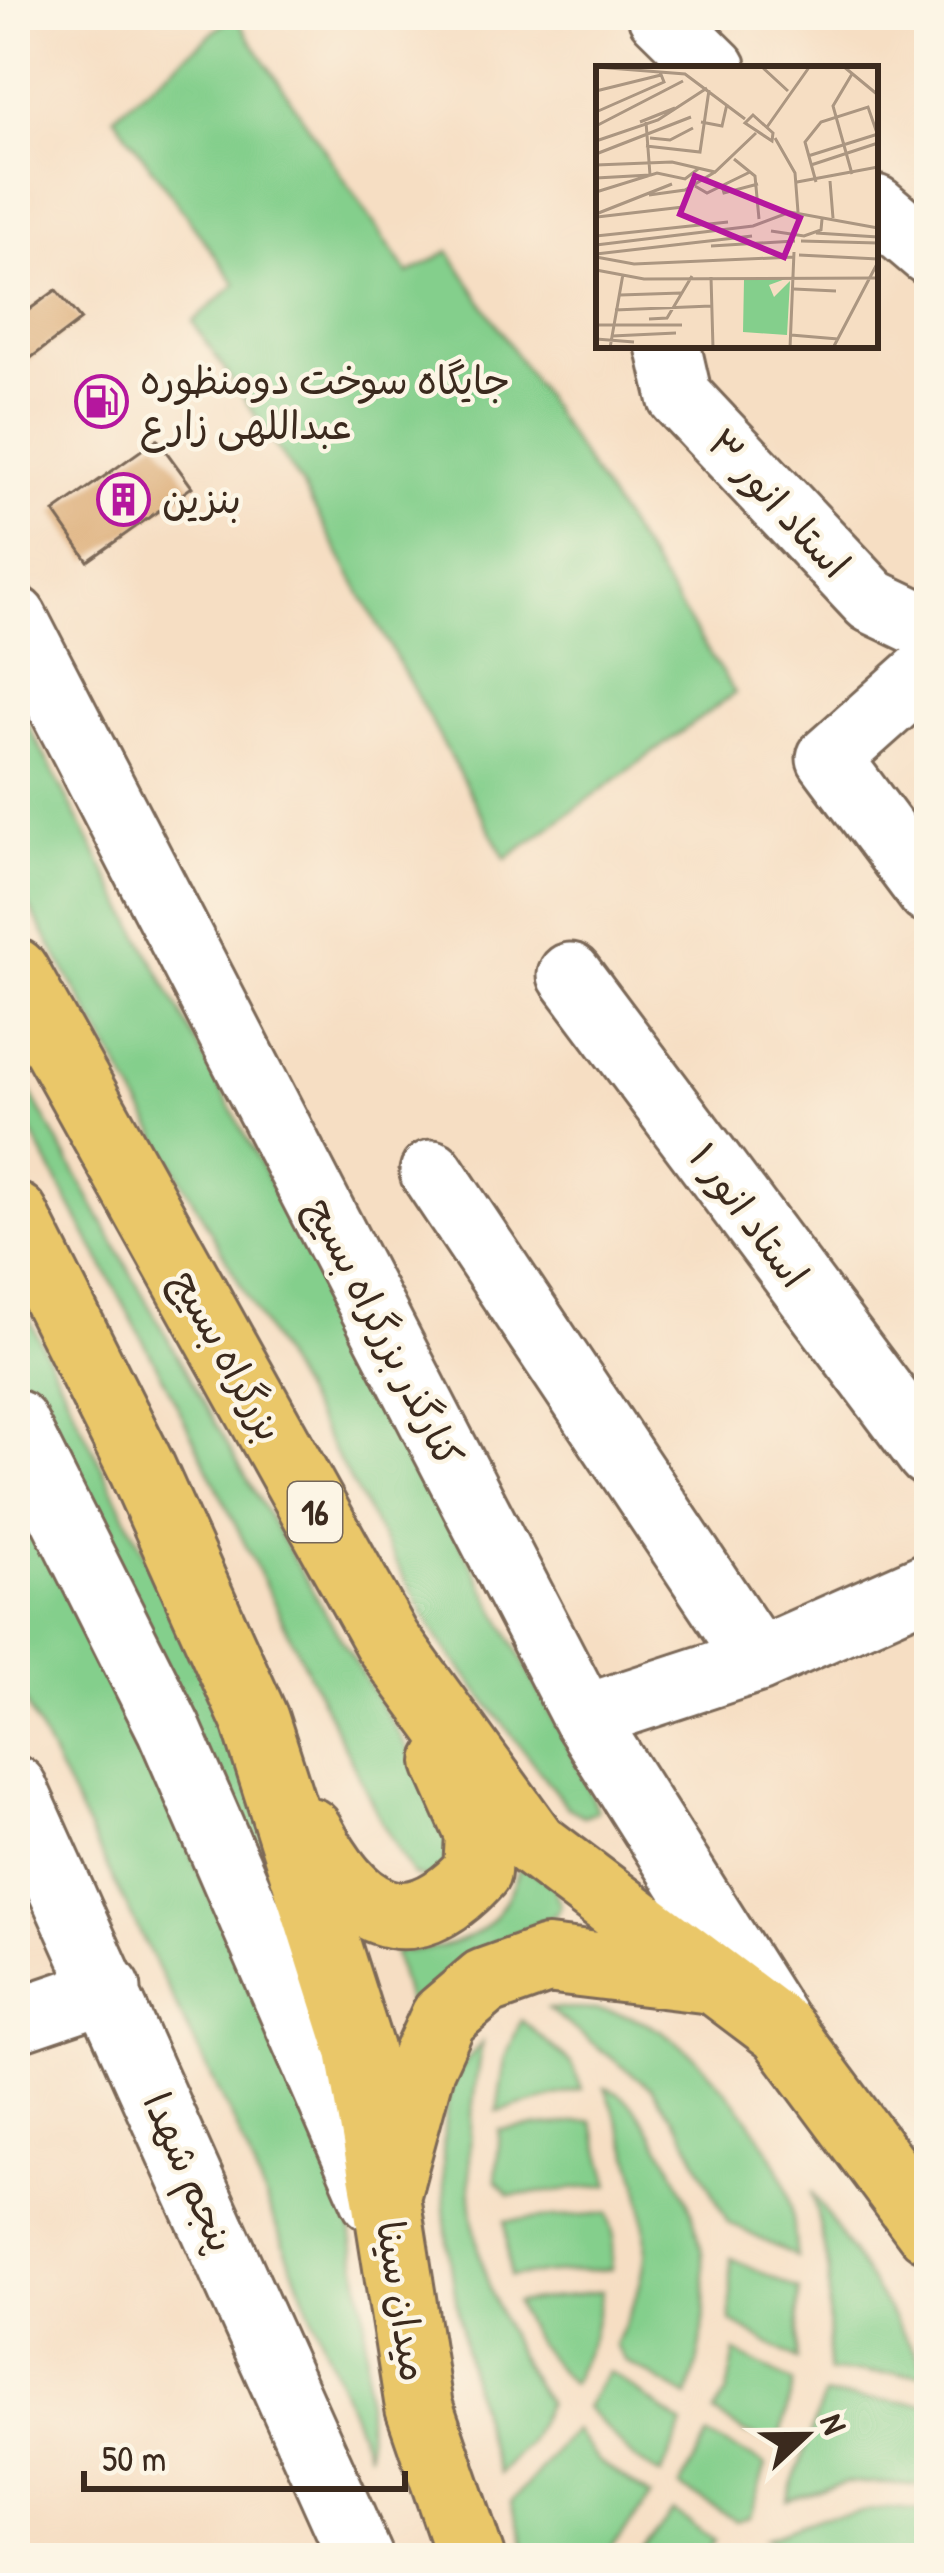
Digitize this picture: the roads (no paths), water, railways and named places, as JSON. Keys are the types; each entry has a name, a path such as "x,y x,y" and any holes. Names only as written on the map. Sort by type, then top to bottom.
{"highway":[{"name":"بزرگراه بسیج","path":"15,972 387,1641 534,1844 708,1979"},
{"name":"16","path":"15,1216 142,1469 255,1720 360,2050 390,2224"},
{"path":"255,1720 313,1838 350,1893 377,1912 403,1918 431,1912 477,1872 478,1834 466,1798 387,1641"},
{"name":"میدان سینا","path":"471,2558 419,2407 390,2224 421,2067 444,2017 485,1982 547,1960 708,1979 782,2031 929,2229"}],"street":[{"path":"660,15 712,66"},
{"path":"878,210 929,253"},
{"name":"استاد انور ۳","path":"669,348 680,397 872,601 929,628"},
{"name":"کنارگذر بزرگراه بسیج","path":"15,618 584,1717 782,2031"},
{"path":"929,669 829,758 929,892"},
{"name":"استاد انور ۱","path":"570,975 929,1455"},
{"path":"433,1172 758,1660"},
{"path":"15,1422 169,1729 390,2224"},
{"path":"584,1717 758,1660 929,1584"},
{"name":"پنجم شهدا","path":"15,1788 361,2558"},
{"path":"15,2021 109,1989"}],"place":[{"name":"جایگاه سوخت دومنظوره عبداللهی زارع","path":"101,402"},
{"name":"بنزین","path":"123,499"}]}
